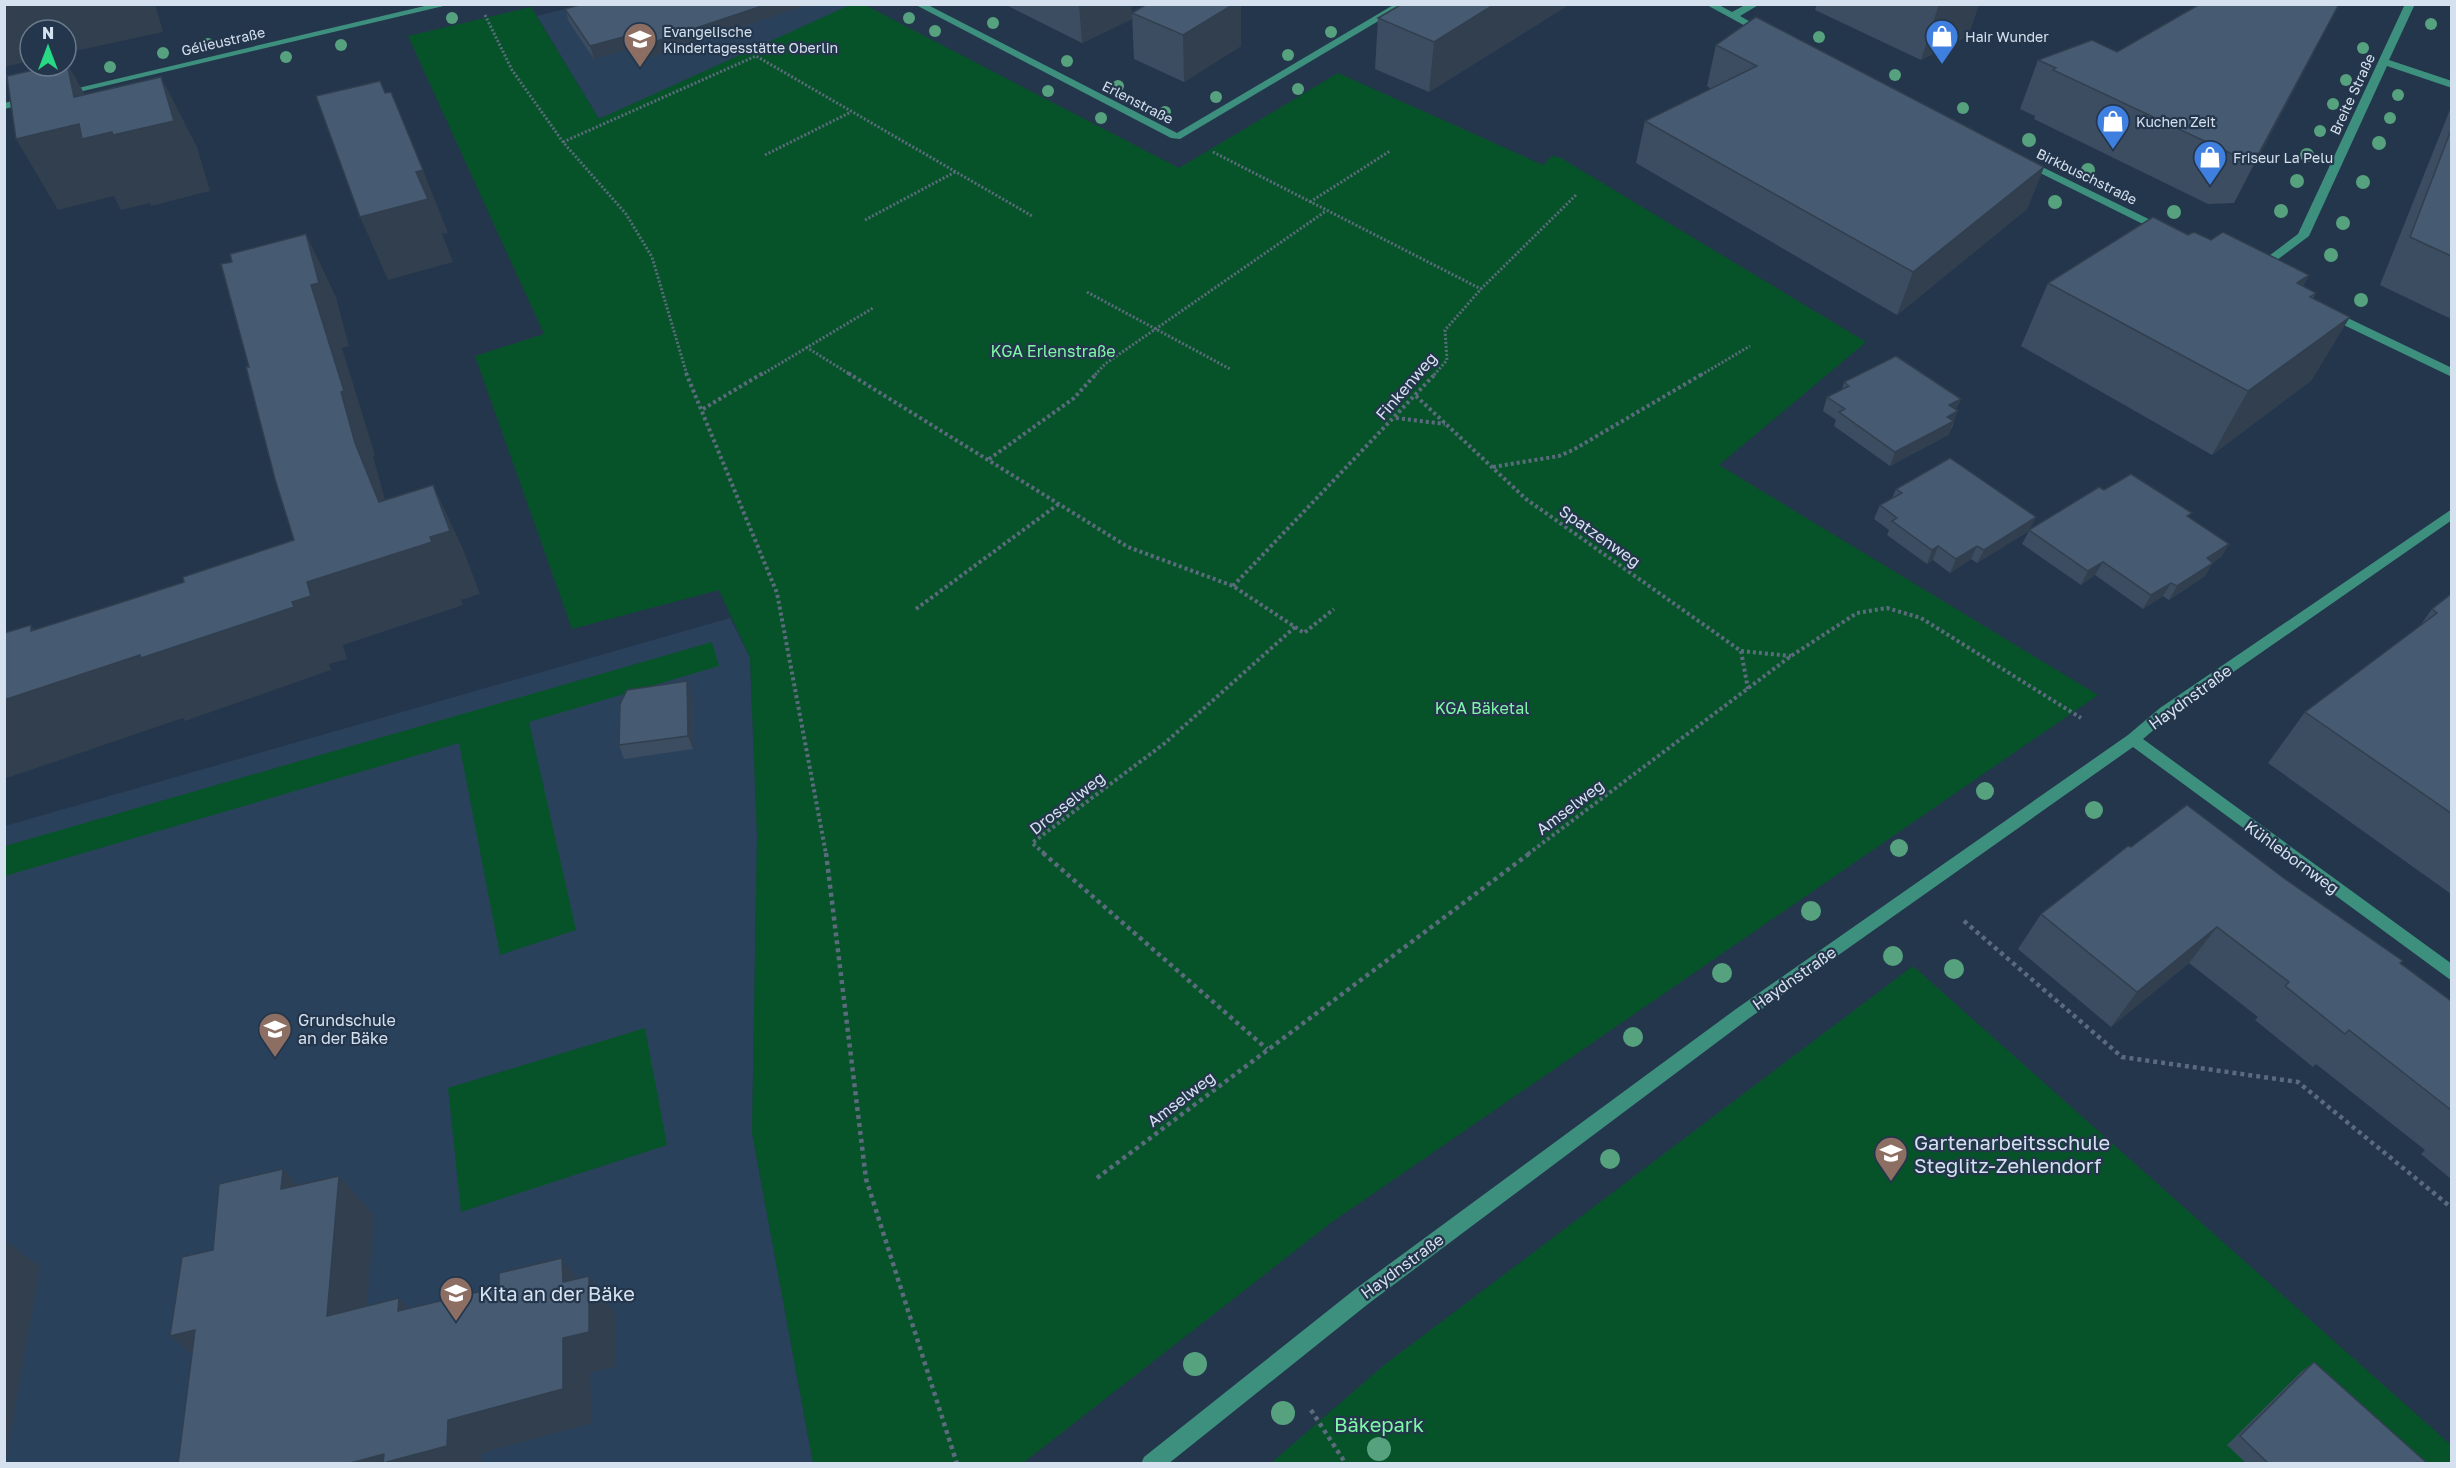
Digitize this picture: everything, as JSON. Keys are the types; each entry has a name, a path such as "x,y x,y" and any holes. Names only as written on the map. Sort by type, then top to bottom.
{"street":[{"name":"Gélieustraße","path":"4,106 448,4"},
{"name":"Erlenstraße","path":"918,4 1162,130 1180,136 1403,4"},
{"path":"1709,4 1772,36"},
{"path":"1732,16 1755,4"},
{"name":"Breite Straße","path":"2251,274 2303,236 2410,4"},
{"path":"2384,61 2451,85"},
{"name":"Birkbuschstraße","path":"2013,156 2170,234"},
{"path":"2318,307 2451,373"},
{"name":"Haydnstraße","path":"1151,1464 1361,1297 1742,1014 2133,739 2165,712 2451,513"},
{"name":"Kühlebornweg","path":"2133,739 2451,974"}],"path":[{"path":"485,15 512,70 563,142 626,214 652,257 687,375 703,409 777,593 822,822 866,1179 957,1464"},
{"path":"563,142 756,56 1032,216"},
{"path":"765,155 852,111"},
{"path":"1180,136 1480,289"},
{"path":"1310,202 1390,151"},
{"path":"865,220 955,172"},
{"name":"Finkenweg","path":"1233,586 1416,396 1447,360 1445,330 1480,289 1576,195"},
{"path":"989,459 1074,398 1105,364 1326,210"},
{"path":"1087,292 1230,369"},
{"path":"703,409 873,308"},
{"path":"1493,467 1559,456 1573,450 1750,346"},
{"path":"806,347 1060,503 1128,548 1233,586 1304,633 1334,609"},
{"name":"Spatzenweg","path":"1416,396 1526,499 1742,651 1791,656"},
{"path":"1395,418 1446,424"},
{"path":"916,609 1060,503"},
{"name":"Amselweg","path":"1097,1178 1791,656 1857,613 1887,608 1922,618 2081,718"},
{"name":"Drosselweg","path":"1267,1049 1032,843 1165,743 1295,627"},
{"path":"1742,651 1748,689"},
{"path":"1964,921 2122,1057 2298,1082 2451,1208"},
{"path":"1311,1410 1346,1464"}],"shaded area":[{"name":"Evangelische Kindertagesstätte Oberlin","path":"585,4 852,5 599,119 537,16"},
{"path":"730,618 750,658 757,835 752,1133 813,1463 5,1464 5,826"}],"green space":[{"path":"852,4 865,5 1179,168 1338,73 1543,165 1552,156 1561,158 1866,342 1719,465 2098,695 1332,1222 1023,1463 813,1463 752,1133 757,835 750,658 719,590 572,629 475,356 544,334 408,36 531,7 599,119"},
{"path":"712,642 719,666 529,722 576,930 500,955 459,743 5,876 5,846"},
{"name":"Gartenarbeitsschule Steglitz-Zehlendorf","path":"1913,966 2452,1446 2451,1464 1270,1464 1384,1365"},
{"path":"645,1028 667,1145 461,1212 448,1088"}],"building":[{"path":"583,4 768,4 642,46 630,35 590,46 565,9"},
{"path":"1147,4 1234,4 1183,35 1132,13"},
{"path":"1402,4 1495,4 1434,42 1378,18"},
{"path":"2200,4 2331,4 2338,6 2259,153 2232,154 2053,70 2056,68 2038,60 2092,40 2117,52"},
{"path":"1756,17 2044,167 1913,272 1645,121 1757,66 1716,45"},
{"path":"18,74 18,78 70,78 74,97 161,77 174,121 113,135 112,132 82,139 79,124 16,139 7,76"},
{"path":"380,81 385,93 391,92 423,170 416,172 428,199 360,217 316,96"},
{"path":"2451,130 2451,256 2410,237"},
{"path":"2153,217 2188,235 2194,232 2211,240 2223,232 2309,275 2297,283 2316,293 2310,297 2350,317 2248,391 2048,283"},
{"path":"306,234 319,283 311,285 344,391 341,392 355,443 379,502 433,485 450,531 430,537 432,542 307,582 311,596 292,602 294,607 141,658 140,655 4,700 4,633 31,625 31,631 113,605 184,582 183,577 294,540 275,479 246,367 249,367 221,264 232,262 230,254"},
{"path":"1896,356 1961,399 1949,405 1958,411 1947,417 1954,421 1895,452 1839,412 1845,409 1827,397 1849,386 1844,382"},
{"path":"1950,458 2036,517 1984,550 1977,546 1956,559 1938,546 1932,550 1892,521 1897,518 1880,505 1902,493 1896,489"},
{"path":"2131,474 2192,513 2187,516 2229,544 2207,558 2213,563 2177,586 2171,583 2151,595 2103,562 2088,571 2029,530 2099,487 2104,490"},
{"path":"2451,594 2451,813 2305,712 2437,613 2432,609"},
{"path":"687,681 688,736 619,745 620,704 627,690"},
{"path":"2187,805 2285,879 2403,961 2400,963 2451,1001 2451,1110 2349,1030 2345,1034 2285,986 2289,982 2217,927 2137,992 2041,914 2128,846 2131,847"},
{"path":"283,1169 281,1189 339,1176 327,1316 399,1298 398,1311 499,1287 499,1273 562,1258 563,1282 589,1276 589,1332 563,1338 563,1389 448,1420 447,1446 383,1463 384,1454 347,1464 178,1464 195,1330 170,1336 182,1257 213,1250 219,1184"},
{"path":"2314,1362 2428,1464 2269,1464 2240,1436"}],"place":[{"name":"Hair Wunder","path":"1942,65"},
{"name":"Evangelische Kindertagesstätte Oberlin","path":"640,68"},
{"name":"Kuchen Zeit","path":"2113,150"},
{"name":"Friseur La Pelu","path":"2210,186"},
{"name":"Grundschule an der Bäke","path":"275,1058"},
{"name":"Gartenarbeitsschule Steglitz-Zehlendorf","path":"1891,1182"},
{"name":"Kita an der Bäke","path":"456,1322"}],"park label":[{"name":"KGA Erlenstraße","path":"1053,351"},
{"name":"KGA Bäketal","path":"1482,708"},
{"name":"Bäkepark","path":"1379,1424"}]}
